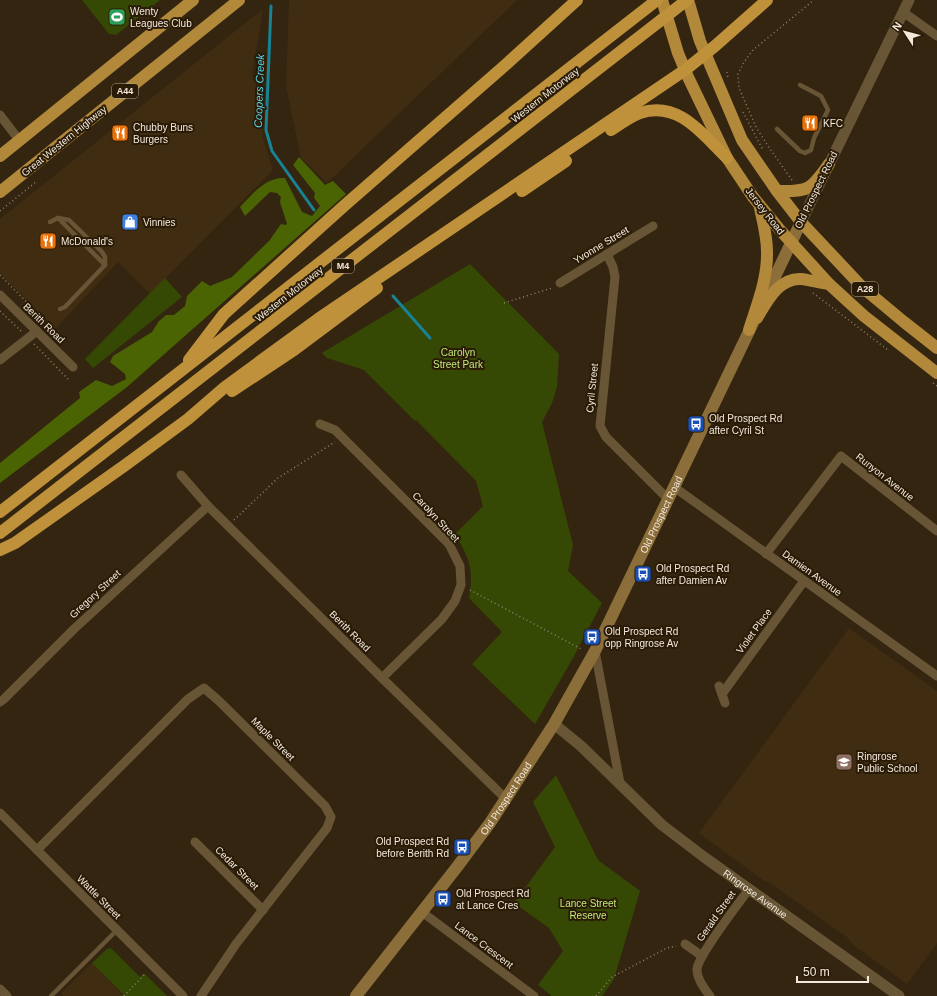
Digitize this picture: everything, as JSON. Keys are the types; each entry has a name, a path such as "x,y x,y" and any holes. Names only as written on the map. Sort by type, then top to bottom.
{"highway":[{"name":"A44","path":"0,156 193,0"},
{"name":"Great Western Highway","path":"0,192 239,0"},
{"path":"178,374 224,314 345,205 502,68 576,0"},
{"name":"Western Motorway","path":"0,512 657,0"},
{"name":"Jersey Road","path":"662,0 678,53 685,70 727,158 760,206 791,243 829,284 864,316 935,368"},
{"name":"Western Motorway","path":"0,533 688,0"},
{"name":"Jersey Road","path":"688,0 698,36 742,140 777,191 801,222 862,287 937,348"},
{"path":"188,419 225,387 325,315 685,70 706,54 767,0"},
{"path":"0,550 15,543 188,419 267,368 378,287 636,115 653,110 664,110 679,114 693,124 727,158"},
{"path":"777,191 797,192 806,190 819,180 829,164"},
{"path":"749,330 764,281 767,260 766,241 760,206"},
{"path":"749,330 776,290 788,281 802,279 829,284"}],"main road":[{"name":"Old Prospect Road","path":"356,996 467,855 506,799 554,724 595,651 801,222"}],"street":[{"name":"Old Prospect Road","path":"801,222 909,0"},
{"path":"903,12 937,36"},
{"path":"0,115 19,140"},
{"name":"Yvonne Street","path":"560,283 653,226"},
{"name":"Cyril Street","path":"606,254 614,267 615,277 600,426 606,437 668,499"},
{"name":"Berith Road","path":"0,295 73,367"},
{"path":"0,360 37,331"},
{"name":"Carolyn Street","path":"320,424 335,430 449,544 460,566 461,585 455,601 442,619 382,678"},
{"name":"Runyon Avenue","path":"766,554 841,456 937,531"},
{"name":"Berith Road","path":"181,475 208,506 506,799"},
{"name":"Damien Avenue","path":"674,487 937,676"},
{"name":"Gregory Street","path":"0,702 74,629 208,506"},
{"name":"Violet Place","path":"725,703 720,690 804,581"},
{"path":"595,651 620,784"},
{"name":"Maple Street","path":"37,850 188,699 204,688 219,701 325,806 331,817 327,828 230,953 201,996"},
{"name":"Ringrose Avenue","path":"554,724 581,746 662,825 899,996"},
{"name":"Wattle Street","path":"0,813 183,996"},
{"name":"Cedar Street","path":"195,842 263,910"},
{"name":"Gerald Street","path":"710,996 700,983 697,969 702,956 749,889"},
{"name":"Lance Crescent","path":"422,912 522,992 534,996"},
{"name":"Gerald Street","path":"685,944 702,956"},
{"path":"0,989 7,996"}],"lane":[{"path":"777,129 800,152 811,150 814,138 828,110 821,96 800,85"},
{"path":"50,222 58,218 69,220 102,252 105,257 105,265 64,307 60,309"},
{"path":"52,996 117,930"}],"path":[{"path":"797,192 797,186 770,149 756,126 739,88 738,74 744,62 753,50 814,0"},
{"path":"727,72 728,81"},
{"path":"740,108 764,152"},
{"path":"0,211 37,181"},
{"path":"0,275 55,331"},
{"path":"504,303 548,290 560,283"},
{"path":"0,311 70,381"},
{"path":"229,526 278,478 342,437"},
{"path":"461,585 581,650 595,651"},
{"path":"596,996 612,977 667,948 685,944"},
{"path":"124,996 153,967"}],"shaded area":[{"path":"289,0 517,0 327,183 301,158 286,87"},
{"path":"263,9 252,75 262,97 263,138 273,170 150,294 118,262 55,329 0,273 0,219"},
{"name":"Ringrose Public School","path":"849,628 937,691 937,943 907,984 852,944 848,938 770,883 763,880 699,833"},
{"path":"92,963 123,995 122,996 63,996 61,993"}],"green space":[{"name":"Wenty Leagues Club","path":"82,0 160,0 116,35 109,34"},
{"path":"299,157 325,185 333,181 346,194 127,387 0,483 0,463 80,398 79,392 96,380 112,386 126,379 125,374 110,362 113,356 152,332 159,321 166,315 174,315 185,306 187,296 202,281 210,286 232,277 269,241 281,224 287,224 280,202 281,197 277,193 270,192 245,216 240,207 260,187 271,180 285,178 302,212 312,216 320,206 314,198 315,193 293,165"},
{"name":"Carolyn Street Park","path":"470,264 559,354 557,387 552,403 542,422 573,545 568,571 602,603 573,658 535,724 472,664 502,632 469,598 471,572 464,550 454,535 483,506 476,481 364,370 327,358 322,353"},
{"path":"165,278 182,297 93,368 85,359"},
{"name":"Lance Street Reserve","path":"556,775 598,860 640,891 614,979 602,996 552,996 538,985 563,951 549,928 514,903 555,847 533,802"},
{"path":"111,948 140,977 144,973 167,996 122,996 123,994 92,963 107,949"}],"waterway":[{"name":"Coopers Creek","path":"271,6 266,130 272,151 314,210"},
{"name":"Coopers Creek","path":"393,296 430,338"}],"place":[{"name":"Wenty Leagues Club","path":"117,17"},
{"name":"KFC","path":"810,123"},
{"name":"Chubby Buns Burgers","path":"120,133"},
{"name":"Vinnies","path":"130,222"},
{"name":"McDonald's","path":"48,241"},
{"name":"Old Prospect Rd after Cyril St","path":"696,424"},
{"name":"Old Prospect Rd after Damien Av","path":"643,574"},
{"name":"Old Prospect Rd opp Ringrose Av","path":"592,637"},
{"name":"Ringrose Public School","path":"844,762"},
{"name":"Old Prospect Rd before Berith Rd","path":"462,847"},
{"name":"Old Prospect Rd at Lance Cres","path":"443,899"}]}
